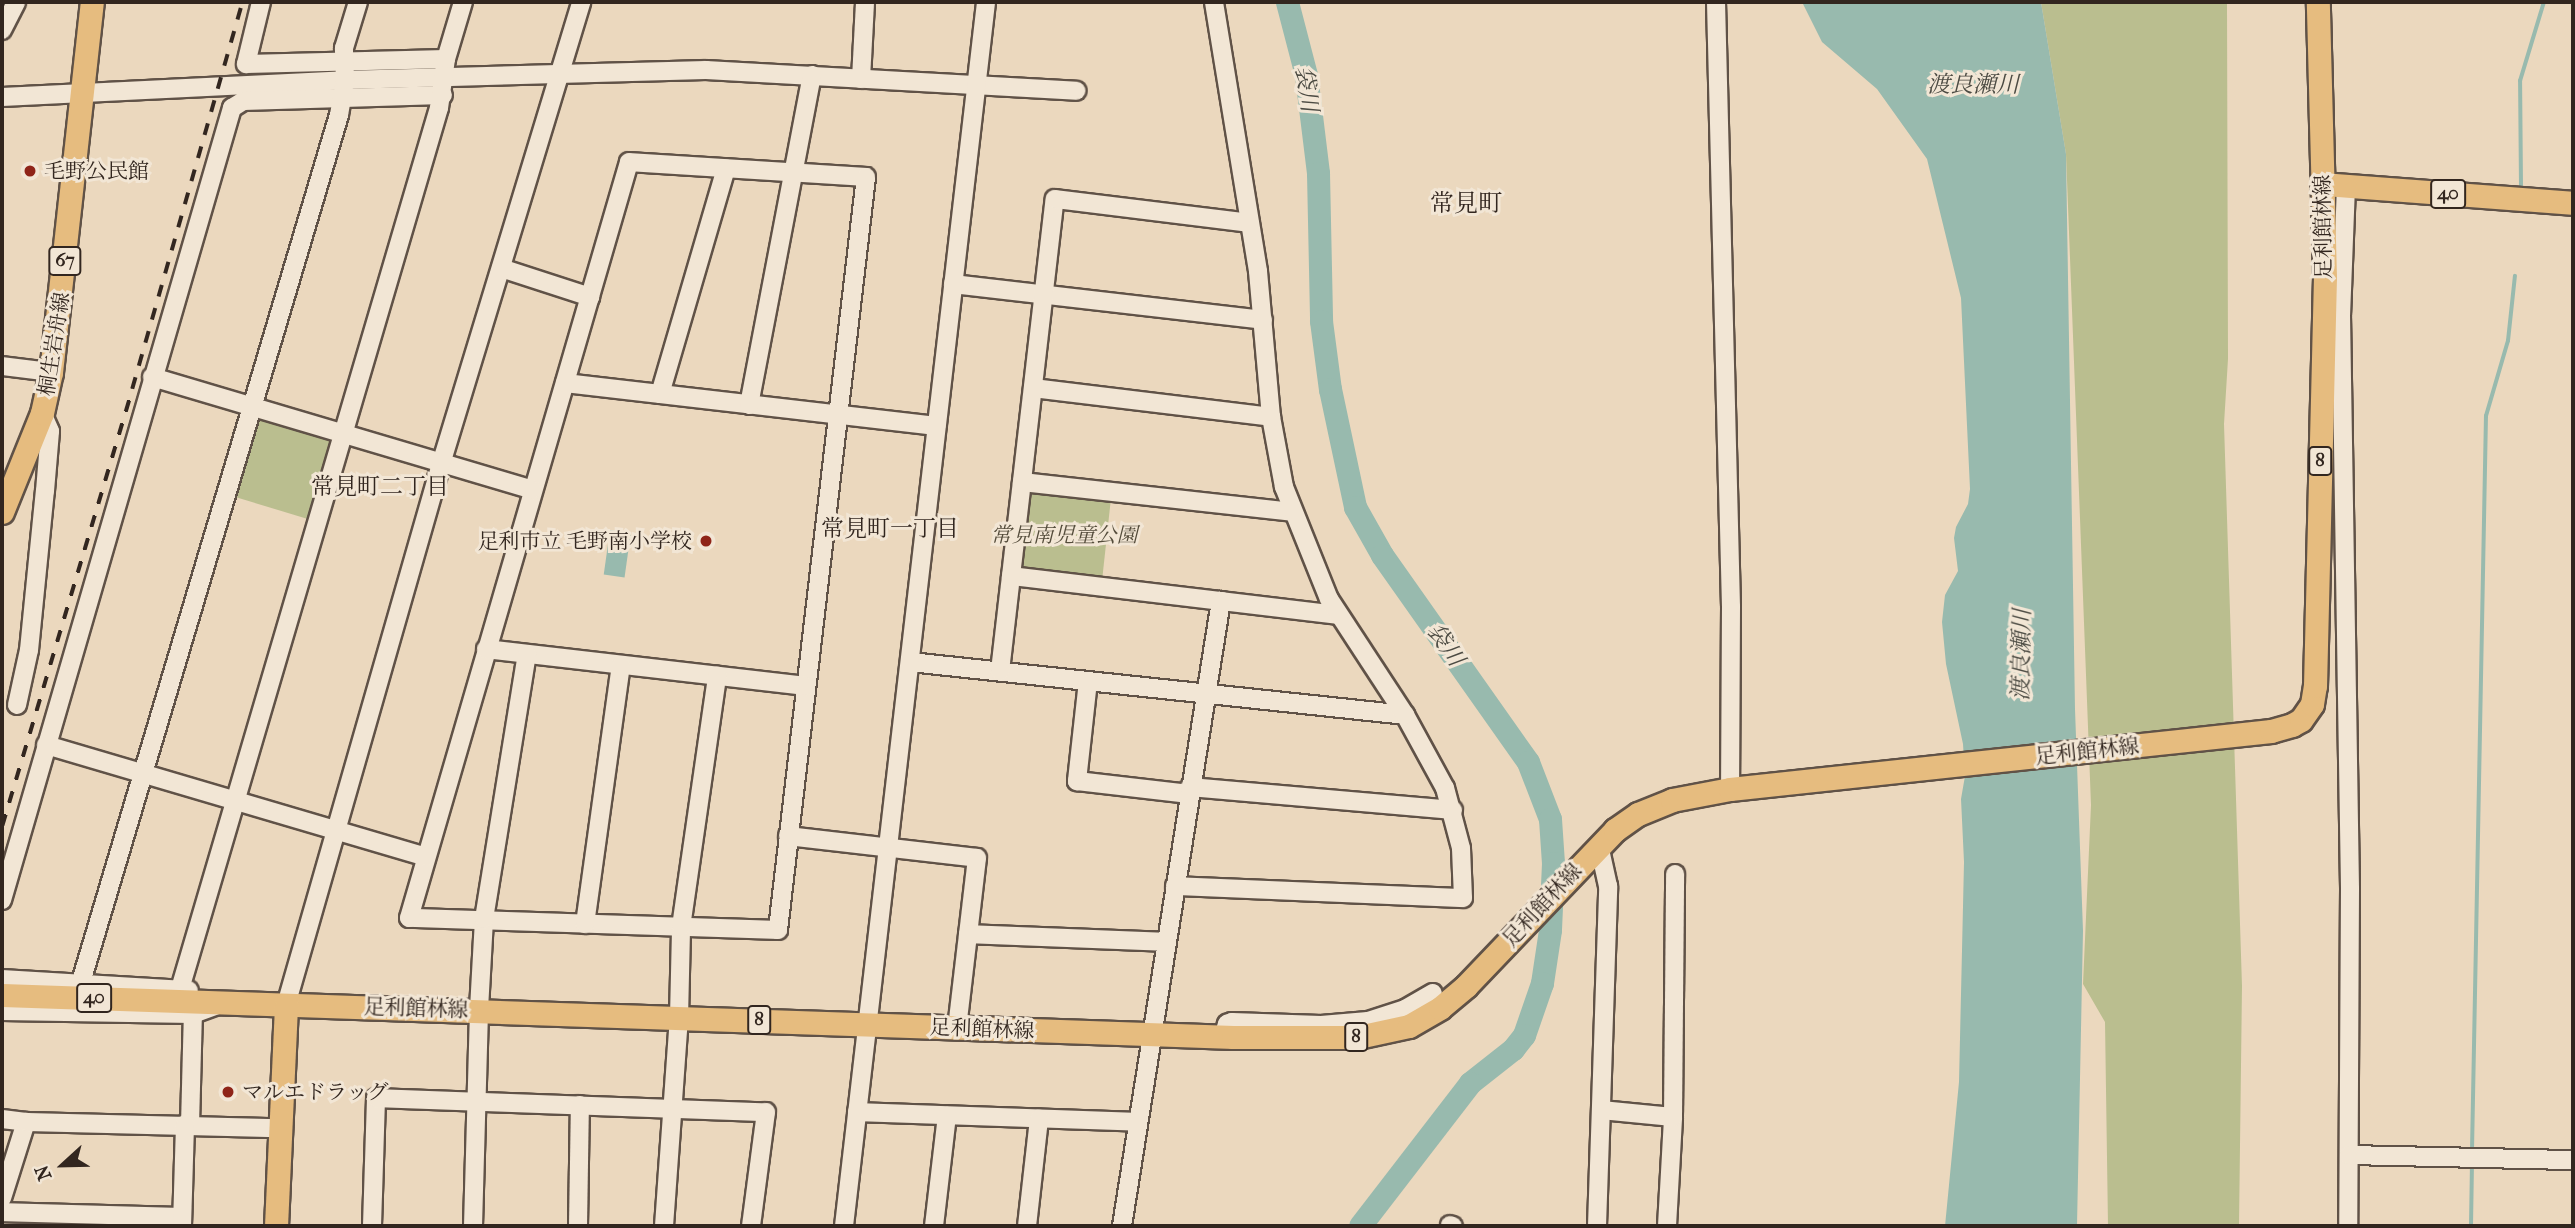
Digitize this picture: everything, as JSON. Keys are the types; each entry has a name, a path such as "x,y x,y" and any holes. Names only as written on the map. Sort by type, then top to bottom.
{"main road":[{"name":"桐生岩舟線","path":"2,512 43,413 51,372 92,2"},
{"name":"足利館林線","path":"286,1004 1223,1037 1358,1037 1416,1023 1440,1008 1466,986 1597,847 1626,822 1657,805 1737,789 2288,727 2307,713 2315,696 2325,277 2318,2"},
{"name":"40","path":"2323,184 2573,202"},
{"name":"40","path":"2,995 286,1004"},
{"path":"276,1226 286,1004"}],"street":[{"path":"2,30 16,2"},
{"path":"261,2 246,64 443,95"},
{"path":"81,982 251,407 344,80 344,48 358,2"},
{"path":"2,1212 88,1220 182,1222 187,1125 187,1002 234,799 443,95 446,68 463,2"},
{"path":"286,1004 441,464 581,2"},
{"path":"860,79 865,2"},
{"path":"844,1226 986,2"},
{"path":"1175,886 1463,898 1462,864 1453,810 1438,774 1405,715 1339,615 1292,512 1279,470 1250,223 1214,2"},
{"path":"1716,2 1737,789"},
{"path":"2,97 344,80 446,68 559,72 706,70 1076,90"},
{"path":"749,405 813,75"},
{"path":"2,900 232,108 243,101 344,80"},
{"path":"629,162 726,168 866,177 778,930 409,918 629,162"},
{"path":"660,394 726,168"},
{"path":"2346,186 2342,315 2350,889 2348,1226"},
{"path":"1000,671 1055,199 1250,223"},
{"path":"502,268 590,297"},
{"path":"953,284 1263,320"},
{"path":"2,366 51,372"},
{"path":"152,377 533,490"},
{"path":"565,383 937,426"},
{"path":"1033,388 1271,417"},
{"path":"17,705 29,650 47,467 50,431 43,413"},
{"path":"1022,482 1292,512"},
{"path":"1011,576 1339,615"},
{"path":"1122,1226 1221,601"},
{"path":"486,649 806,686"},
{"path":"473,1226 484,919 527,654"},
{"path":"910,662 1405,715"},
{"path":"585,924 621,665"},
{"path":"664,1226 679,1018 681,927 717,676"},
{"path":"1088,681 1077,780 1453,810"},
{"path":"46,745 426,857"},
{"path":"788,836 976,858 957,1028"},
{"path":"1597,847 1608,886 1597,1226"},
{"path":"1667,1226 1673,1117 1675,874"},
{"path":"968,934 1167,942"},
{"path":"2,979 81,982 187,1002"},
{"path":"1223,1037 1227,1024 1231,1022 1321,1025 1380,1018 1433,993"},
{"path":"2,1011 187,1002"},
{"path":"372,1226 376,1098 766,1112 751,1226"},
{"path":"578,1226 580,1105"},
{"path":"1601,1110 1673,1117"},
{"path":"857,1112 1138,1122"},
{"path":"934,1226 947,1116"},
{"path":"2,1119 26,1122 279,1128"},
{"path":"1027,1226 1039,1119"},
{"path":"2,1198 26,1122"},
{"path":"2349,1155 2573,1160"}],"green space":[{"path":"2041,2 2227,2 2228,359 2224,424 2242,986 2239,1226 2108,1226 2105,1022 2083,984 2091,805 2066,154"},
{"path":"263,416 328,435 333,443 311,520 232,496 254,420"},
{"name":"常見南児童公園","path":"1034,489 1111,498 1102,581 1025,572 1017,564 1025,498"}],"water":[{"name":"渡良瀬川","path":"1802,2 2041,2 2066,154 2075,709 2083,931 2077,1226 1945,1226 1959,1082 1964,862 1961,799 1965,776 1963,744 1946,664 1942,622 1945,595 1958,571 1954,538 1956,527 1968,504 1970,489 1961,298 1927,159 1877,89 1822,42"},
{"path":"610,530 631,533 625,577 604,575"}],"waterway":[{"name":"袋川","path":"1287,2 1306,75 1318,173 1321,321 1330,389 1355,507 1382,555 1528,762 1550,819 1553,863 1550,930 1542,983 1524,1035 1513,1049 1470,1083 1360,1226"},
{"path":"2521,187 2520,81 2544,2"},
{"path":"2472,1151 2486,416 2508,341 2515,276"},
{"path":"2471,1226 2472,1162"}],"railway":[{"path":"2,826 132,389 242,2"}],"place":[{"name":"毛野公民館","path":"30,171"},
{"name":"足利市立 毛野南小学校","path":"706,541"},
{"name":"マルエドラッグ","path":"228,1092"}],"district":[{"name":"常見町","path":"1466,204"},
{"name":"常見町二丁目","path":"380,487"},
{"name":"常見町一丁目","path":"890,529"}]}
